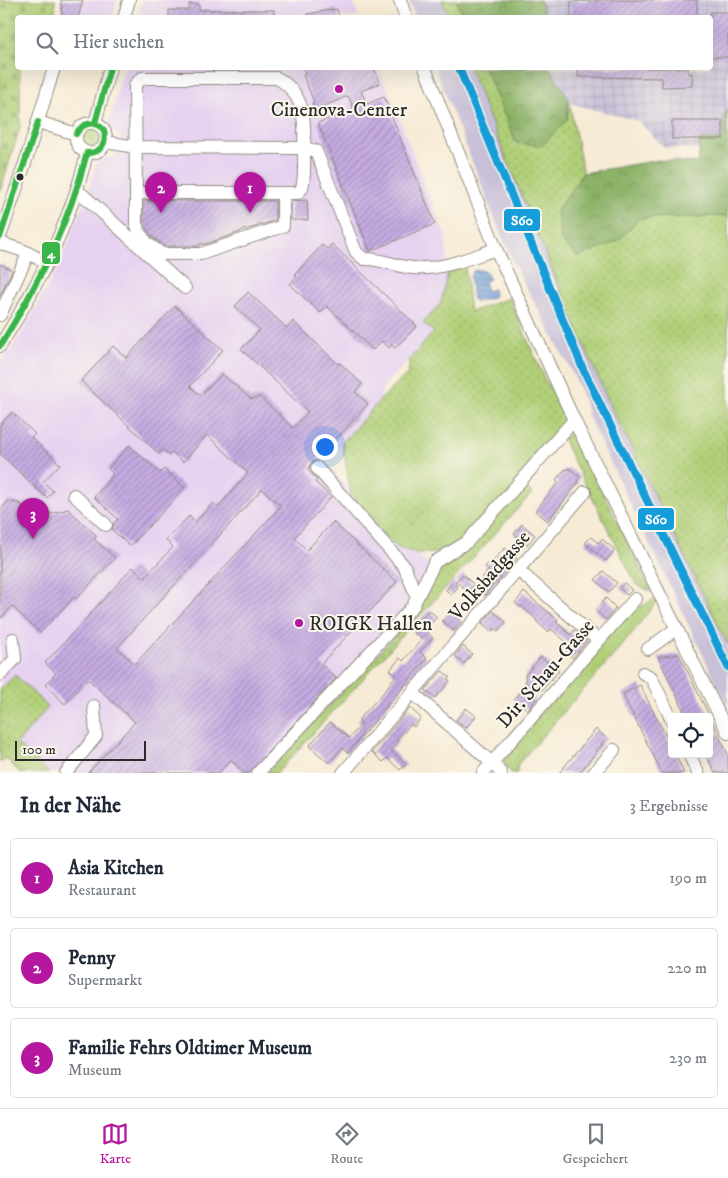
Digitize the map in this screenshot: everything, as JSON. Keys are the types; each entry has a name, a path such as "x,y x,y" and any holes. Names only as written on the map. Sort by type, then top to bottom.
{"street":[{"path":"125,15 129,0"},
{"path":"400,0 405,15"},
{"path":"0,237 53,70"},
{"path":"95,123 109,70"},
{"path":"426,70 496,249 574,420 728,733"},
{"path":"136,193 283,193 298,193 302,188 305,119 295,94 284,82 277,78 142,78 135,85 136,224 140,234 147,243 162,254 201,254 283,226 283,193"},
{"path":"38,122 76,134"},
{"path":"95,123 104,130 106,142 98,152 87,153 77,145 76,134 84,124 95,123"},
{"path":"106,142 136,147 304,148 316,151 356,252 364,259 374,258 382,262 414,268 447,266 496,249"},
{"path":"0,346 23,310 47,263 77,191 87,153"},
{"path":"77,191 185,288"},
{"path":"0,243 16,248 47,263"},
{"path":"0,315 28,254"},
{"path":"258,773 413,606 435,562 468,542 574,420"},
{"path":"316,468 404,566 416,597"},
{"name":"Volksbadgasse","path":"343,773 585,492"},
{"path":"74,495 106,525"},
{"path":"518,570 598,640"},
{"name":"Dir. Schau-Gasse","path":"483,773 635,598"},
{"path":"648,649 676,629"},
{"path":"0,675 15,659 12,639"},
{"path":"643,673 650,677 668,713"},
{"path":"413,693 502,773"},
{"path":"66,773 96,736 94,706"},
{"path":"594,773 614,750"},
{"path":"691,758 698,773"}],"shaded area":[{"path":"61,0 117,0 113,15 62,15"},
{"path":"142,0 352,0 358,15 138,15"},
{"path":"409,0 442,0 448,15 414,15"},
{"path":"514,0 728,0 728,148 725,150 665,148 638,121 554,99 539,70 713,70 713,15 526,15"},
{"path":"123,70 380,70 446,238 448,271 441,303 423,323 435,332 383,387 380,400 326,462 383,535 398,548 416,553 433,572 421,608 266,773 49,773 17,745 0,690 0,364 21,334 59,265 88,193 95,165 102,159 116,156 120,137 112,130 109,122"},
{"path":"436,70 470,70 610,404 728,645 728,707 589,418 581,392 569,366 518,272 500,232"}],"green space":[{"path":"0,0 55,0 55,15 15,15 15,70 20,70 20,127 0,192"},
{"path":"442,0 456,0 463,15 448,15"},
{"path":"456,0 540,0 544,15 463,15"},
{"path":"470,70 486,70 516,143 567,120 569,100 583,173 557,210 618,241 639,218 728,216 728,645 610,404"},
{"path":"486,70 551,70 569,100 567,120 542,146 516,143"},
{"path":"727,109 728,216 640,218 618,241 578,257 561,241 557,210 583,173 659,160 698,163 700,139 723,139 723,121"},
{"path":"90,128 97,131 100,138 97,145 90,148 83,145 80,138 83,131"},
{"path":"465,267 470,312 509,298 545,380 566,413 564,426 516,480 532,493 277,773 266,773 421,608 433,572 466,549 451,549 436,553 416,553 398,548 383,535 351,494 342,443 380,400 408,373 410,359 434,332 423,323 441,303 448,271"},
{"path":"568,434 574,434 652,592 636,584 570,454 563,438"},
{"path":"656,597 657,601 622,646 517,765 517,773 511,773 503,760 503,756 629,612"},
{"path":"15,675 48,707 17,744 49,773 20,773 6,758 0,763 0,690"}],"water":[{"path":"481,270 490,279 484,282 487,291 493,289 494,295 492,298 476,302 473,300 470,277 472,272"}],"building":[{"path":"61,0 83,0 79,15 62,15"},
{"path":"697,0 697,15 571,15 571,2"},
{"path":"189,4 199,4 199,10 274,10 274,15 169,15 169,10 189,10"},
{"path":"337,9 338,15 307,15"},
{"path":"710,12 728,12 728,57 713,57 713,15 710,15"},
{"path":"304,70 375,70 380,83 361,91 367,104 384,97 435,224 370,251 318,123 354,109 348,96 315,110 312,103 314,102 303,75 305,74"},
{"path":"578,70 688,70 688,74 692,73 692,86 662,87 662,78 578,77"},
{"path":"672,121 723,121 723,139 672,139"},
{"path":"307,200 308,220 291,220 291,201"},
{"path":"144,201 275,201 275,220 258,224 258,226 206,244 200,244 200,246 165,246 147,230 144,222"},
{"path":"332,244 417,326 395,348 392,345 389,348 382,341 373,350 327,306 320,313 290,284 297,276 295,274 322,245 327,249"},
{"path":"0,264 12,270 0,296"},
{"path":"248,292 287,328 293,321 362,384 355,392 368,404 317,460 312,462 308,470 317,480 315,482 331,497 294,538 307,550 333,522 397,582 321,664 336,678 249,773 244,773 231,760 219,773 88,773 135,722 88,679 65,704 45,685 56,673 45,663 133,567 144,578 173,547 166,540 189,516 195,522 213,503 218,507 248,473 207,435 183,462 172,452 169,455 163,450 159,454 81,381 113,346 126,358 175,306 223,350 190,386 200,395 222,374 251,399 260,397 293,428 308,412 241,349 260,330 235,306","holes":["262,489 281,506 135,664 117,648"]},
{"path":"12,412 35,434 31,437 60,464 43,482 53,491 47,498 0,454 0,425"},
{"path":"129,445 160,473 164,469 185,488 130,546 112,530 114,523 118,519 94,497 113,474 108,469"},
{"path":"569,468 580,477 577,481 578,483 548,521 535,511 559,482 556,480 565,469"},
{"path":"8,501 22,504 22,509 40,525 50,514 68,509 97,536 94,539 115,558 40,633 12,606 0,619 0,510"},
{"path":"522,524 535,535 527,545 514,534"},
{"path":"591,537 598,543 602,539 615,550 606,561 585,543"},
{"path":"505,548 517,558 507,567 485,595 475,586 489,570 485,567"},
{"path":"603,571 617,583 609,592 595,580"},
{"path":"463,574 474,585 468,592 456,581"},
{"path":"453,582 458,587 451,595 446,590"},
{"path":"624,583 632,590 627,595 619,588"},
{"path":"524,592 558,620 556,622 571,635 574,630 587,641 573,658 565,651 570,645 551,629 548,632 537,620 515,603"},
{"path":"606,598 616,608 606,620 595,610"},
{"path":"429,610 437,617 425,630 433,638 420,652 427,658 348,753 342,748 329,763 309,746 330,722 349,738 362,724 358,720 383,693 396,675 390,670 400,658 403,661 422,639 413,632 419,625 417,623"},
{"path":"493,611 506,622 498,631 494,628 492,632 482,623"},
{"path":"450,612 462,622 454,631 442,621"},
{"path":"463,646 472,654 464,664 455,656"},
{"path":"679,654 708,713 685,713 658,657"},
{"path":"541,657 559,671 542,690 527,692 536,699 528,710 514,699 526,683 525,675"},
{"path":"442,671 450,677 448,679 450,681 435,698 425,690"},
{"path":"640,685 668,740 668,758 677,758 684,773 662,773 623,694"},
{"path":"410,708 421,718 414,727 411,724 396,741 398,742 391,750 406,764 400,770 387,758 383,762 372,752"},
{"path":"466,708 476,716 466,728 456,720"},
{"path":"713,723 728,754 728,773 715,773 708,758 713,758"},
{"path":"596,729 606,738 579,773 559,773"}],"transit line":[{"name":"4","path":"95,123 109,70"},
{"name":"S60","path":"460,70 583,369 728,667"},
{"name":"4","path":"0,237 38,122"},
{"name":"4","path":"76,134 82,127 89,124 96,125 104,130 105,140 102,147 92,153 87,153"},
{"name":"4","path":"0,346 27,300 62,229 87,153"}],"place":[{"name":"Cinenova-Center","path":"339,89"},
{"name":"Penny","path":"161,213"},
{"name":"Asia Kitchen","path":"250,213"},
{"name":"Familie Fehrs Oldtimer Museum","path":"33,539"},
{"name":"ROIGK Hallen","path":"299,623"}]}
